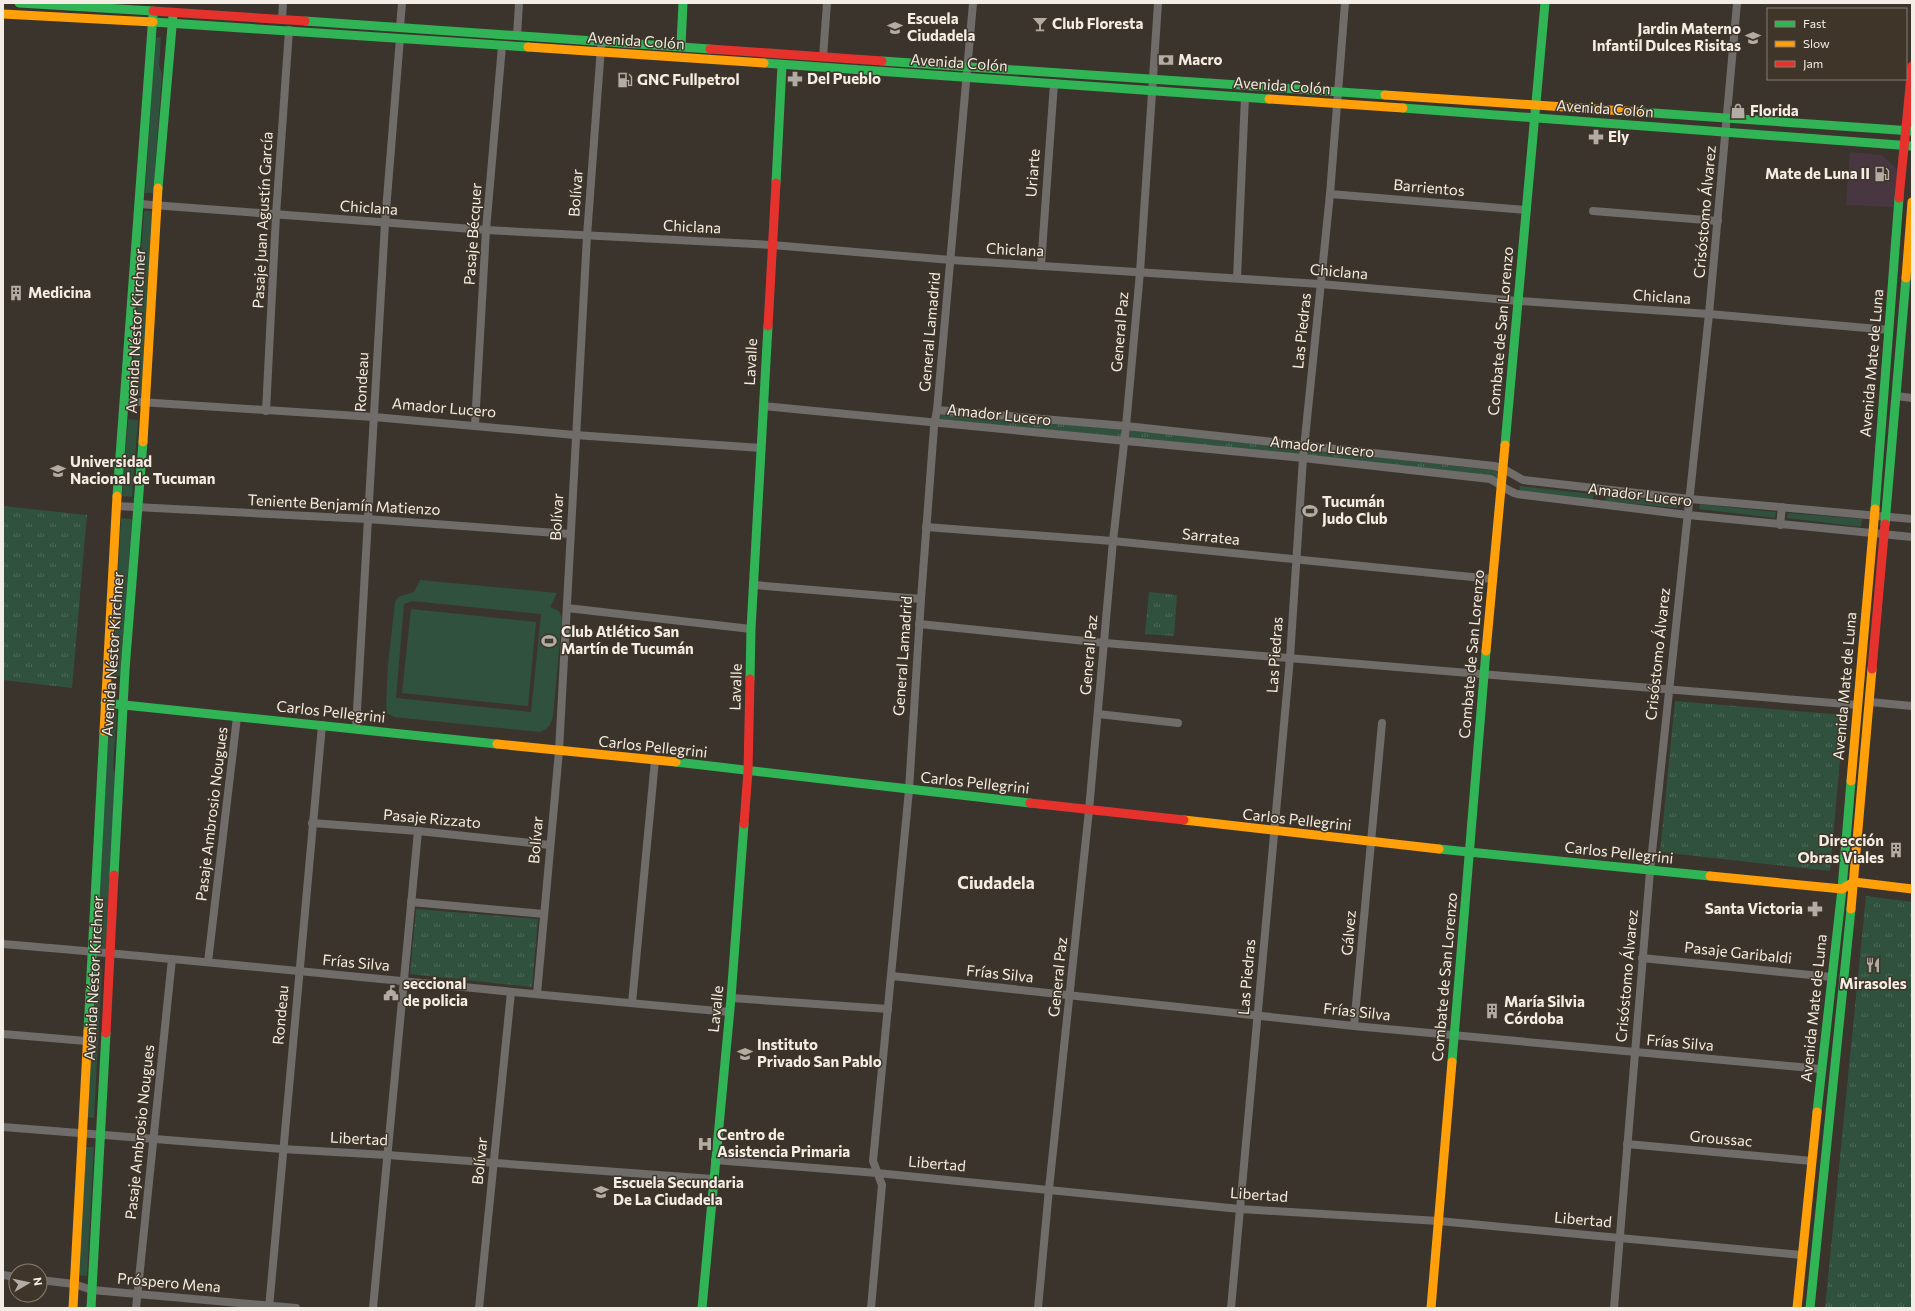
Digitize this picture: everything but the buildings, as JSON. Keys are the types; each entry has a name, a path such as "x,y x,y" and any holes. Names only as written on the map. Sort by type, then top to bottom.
{"main road":[{"name":"Avenida Colón","path":"19,3 173,7 282,19 400,28 681,45 823,57 1337,93 1727,117 1909,130"},
{"path":"681,45 683,3"},
{"name":"Combate de San Lorenzo","path":"1431,1308 1492,579 1519,302 1545,3"},
{"name":"Avenida Néstor Kirchner","path":"73,1308 81,1133 116,506 154,7"},
{"name":"Avenida Néstor Kirchner","path":"91,1308 123,706 146,403 157,205 173,7"},
{"name":"Avenida Colón","path":"3,14 289,30 502,46 1054,83 1872,142 1908,146"},
{"name":"Lavalle","path":"702,1308 730,1012 748,771 751,629 782,65"},
{"name":"Avenida Mate de Luna","path":"1797,1308 1821,1069 1842,889 1873,534 1901,178 1908,146 1909,100 1912,66"},
{"path":"1865,126 1883,124 1895,120 1909,100"},
{"path":"1872,142 1891,151 1897,158 1901,178"},
{"name":"Avenida Mate de Luna","path":"1810,1308 1854,882 1896,396 1909,288 1912,202"},
{"name":"Carlos Pellegrini","path":"105,703 655,760 1274,832 1469,851 1650,871 1842,889"},
{"path":"1842,889 1854,882 1912,889"}],"street":[{"path":"282,19 283,3"},
{"path":"400,28 402,3"},
{"path":"518,36 519,3"},
{"path":"823,57 828,3"},
{"name":"General Lamadrid","path":"871,1308 882,1185 873,1161 909,790 926,527 973,3"},
{"name":"General Paz","path":"1038,1308 1089,810 1113,541 1126,426 1140,272 1158,3"},
{"name":"Las Piedras","path":"1230,1308 1290,658 1295,559 1303,458 1330,194 1345,3"},
{"name":"Crisóstomo Álvarez","path":"1614,1308 1650,871 1668,690 1710,314 1737,3"},
{"name":"Pasaje Juan Agustín García","path":"266,411 276,215 289,30"},
{"name":"Rondeau","path":"356,728 385,223 400,38"},
{"name":"Bolívar","path":"537,994 559,751 575,434 587,236 602,41"},
{"path":"680,58 681,45"},
{"name":"Pasaje Bécquer","path":"475,425 486,230 502,46"},
{"name":"Uriarte","path":"1041,266 1054,83"},
{"path":"1237,278 1245,97"},
{"name":"Barrientos","path":"1330,194 1526,210"},
{"name":"Chiclana","path":"139,204 486,230 772,245 951,260 1237,278 1519,302 1710,314 1889,330"},
{"path":"1593,211 1718,221"},
{"path":"1896,396 1912,398"},
{"name":"Amador Lucero","path":"124,401 374,417 761,448"},
{"name":"Amador Lucero","path":"763,406 1303,458 1490,480 1501,484 1511,492 1517,494 1688,515 1912,537"},
{"name":"Amador Lucero","path":"937,410 1126,426 1305,445 1502,468 1523,480 1601,490 1912,519"},
{"path":"1600,504 1601,490"},
{"name":"Teniente Benjamín Matienzo","path":"116,506 367,519 570,534"},
{"path":"1780,524 1782,507"},
{"name":"Sarratea","path":"926,527 1113,541 1492,579"},
{"path":"754,585 921,599"},
{"path":"567,608 751,629"},
{"path":"919,624 1104,643 1858,705"},
{"path":"1870,702 1912,706"},
{"path":"1098,714 1178,723"},
{"name":"Pasaje Ambrosio Nougues","path":"208,962 237,717"},
{"name":"Gálvez","path":"1354,1026 1382,723"},
{"name":"Rondeau","path":"269,1307 282,1149 322,725"},
{"path":"632,1003 655,760"},
{"name":"Pasaje Rizzato","path":"312,823 418,831 550,845"},
{"path":"373,1308 418,831"},
{"path":"411,902 544,914"},
{"name":"Frías Silva","path":"3,944 730,1012"},
{"name":"Pasaje Garibaldi","path":"1642,958 1831,977"},
{"name":"Pasaje Ambrosio Nougues","path":"136,1308 172,959"},
{"name":"Frías Silva","path":"892,976 1354,1026 1634,1053 1821,1069"},
{"name":"Bolívar","path":"479,1308 511,992"},
{"path":"731,998 888,1009"},
{"path":"3,1034 86,1041"},
{"name":"Libertad","path":"3,1127 282,1149 494,1162 713,1179"},
{"name":"Groussac","path":"1627,1144 1812,1161"},
{"name":"Libertad","path":"715,1160 878,1173 1240,1209 1439,1221 1802,1255"},
{"name":"Próspero Mena","path":"48,1281 74,1284 92,1290 269,1307 296,1308"}],"shaded area":[{"path":"1850,152 1882,155 1898,170 1895,207 1846,205"}],"green space":[{"path":"161,37 159,65 162,74 153,193 145,193 155,38"},
{"path":"144,211 153,211 141,396 131,395"},
{"path":"941,414 1121,429 1121,437 940,419"},
{"path":"128,419 138,420 132,497 122,496"},
{"path":"1129,429 1301,449 1300,455 1128,438"},
{"path":"1309,449 1498,471 1498,478 1308,455"},
{"path":"1520,486 1593,494 1593,500 1519,492"},
{"path":"1607,495 1678,503 1677,508 1605,501"},
{"path":"1700,504 1776,512 1775,518 1699,509"},
{"path":"3,506 87,515 72,688 3,680"},
{"path":"1788,513 1862,519 1861,527 1787,518"},
{"path":"121,518 132,519 120,676 112,676"},
{"name":"Club Atlético San Martín de Tucumán","path":"420,580 557,593 550,607 559,611 562,618 553,716 550,724 545,730 540,732 394,717 387,713 388,664 395,602 398,597 414,592","holes":["412,601 541,614 531,712 396,698 404,604"]},
{"path":"1149,592 1177,595 1174,636 1145,634"},
{"path":"411,609 536,622 528,706 402,693"},
{"path":"1675,701 1844,715 1830,871 1660,852"},
{"path":"117,710 113,767 116,775 106,949 94,948 110,711"},
{"path":"1866,896 1912,902 1912,1308 1825,1308"},
{"path":"416,909 538,919 532,987 410,974"},
{"path":"92,967 102,969 94,1118 85,1117"},
{"path":"84,1147 94,1147 87,1276 77,1275"}],"traffic: fast":[{"path":"19,3 153,11"},
{"path":"681,45 683,3"},
{"path":"1505,445 1545,3"},
{"path":"117,496 153,15"},
{"path":"158,188 173,15"},
{"path":"305,21 710,49"},
{"path":"153,22 528,47"},
{"path":"882,61 1385,95"},
{"path":"764,63 1269,99"},
{"path":"776,183 782,65"},
{"path":"1403,108 1912,146"},
{"path":"1639,112 1912,131"},
{"path":"1875,509 1899,198"},
{"path":"1885,524 1906,278"},
{"path":"750,679 751,629 768,326"},
{"path":"114,875 125,670 143,442"},
{"path":"1452,1062 1486,651"},
{"path":"105,703 497,744"},
{"path":"88,1031 104,731"},
{"path":"676,762 1030,803"},
{"path":"1817,1112 1842,889 1851,781"},
{"path":"702,1308 731,998 744,824"},
{"path":"1439,849 1710,876"},
{"path":"1810,1308 1851,909"},
{"path":"91,1308 106,1033"}],"traffic: slow":[{"path":"3,14 153,22"},
{"path":"528,47 764,63"},
{"path":"1385,95 1639,112"},
{"path":"1269,99 1403,108"},
{"path":"143,442 158,188"},
{"path":"1906,278 1912,202"},
{"path":"1486,651 1505,445"},
{"path":"104,731 117,496"},
{"path":"1851,781 1875,509"},
{"path":"1851,909 1872,669"},
{"path":"497,744 676,762"},
{"path":"1184,820 1439,849"},
{"path":"1710,876 1842,889 1854,882 1912,889"},
{"path":"73,1308 88,1031"},
{"path":"1431,1308 1452,1062"},
{"path":"1797,1308 1817,1112"}],"traffic: jam":[{"path":"153,11 305,21"},
{"path":"710,49 882,61"},
{"path":"1899,198 1912,66"},
{"path":"768,326 776,183"},
{"path":"1872,669 1885,524"},
{"path":"744,824 748,771 750,679"},
{"path":"1030,803 1184,820"},
{"path":"106,1033 114,875"}],"place":[{"name":"Club Floresta","path":"1040,24"},
{"name":"Escuela Ciudadela","path":"895,28"},
{"name":"Jardin Materno Infantil Dulces Risitas","path":"1753,38"},
{"name":"Macro","path":"1166,60"},
{"name":"Del Pueblo","path":"795,79"},
{"name":"GNC Fullpetrol","path":"625,80"},
{"name":"Florida","path":"1738,111"},
{"name":"Ely","path":"1596,137"},
{"name":"Mate de Luna II","path":"1882,174"},
{"name":"Medicina","path":"16,293"},
{"name":"Universidad Nacional de Tucuman","path":"58,471"},
{"name":"Tucumán Judo Club","path":"1310,511"},
{"name":"Club Atlético San Martín de Tucumán","path":"549,641"},
{"name":"Dirección Obras Viales","path":"1896,850"},
{"name":"Santa Victoria","path":"1815,909"},
{"name":"Mirasoles","path":"1873,965"},
{"name":"seccional de policia","path":"391,993"},
{"name":"María Silvia Córdoba","path":"1492,1011"},
{"name":"Instituto Privado San Pablo","path":"745,1054"},
{"name":"Centro de Asistencia Primaria","path":"705,1144"},
{"name":"Escuela Secundaria De La Ciudadela","path":"601,1192"}],"district":[{"name":"Ciudadela","path":"996,883"}]}
